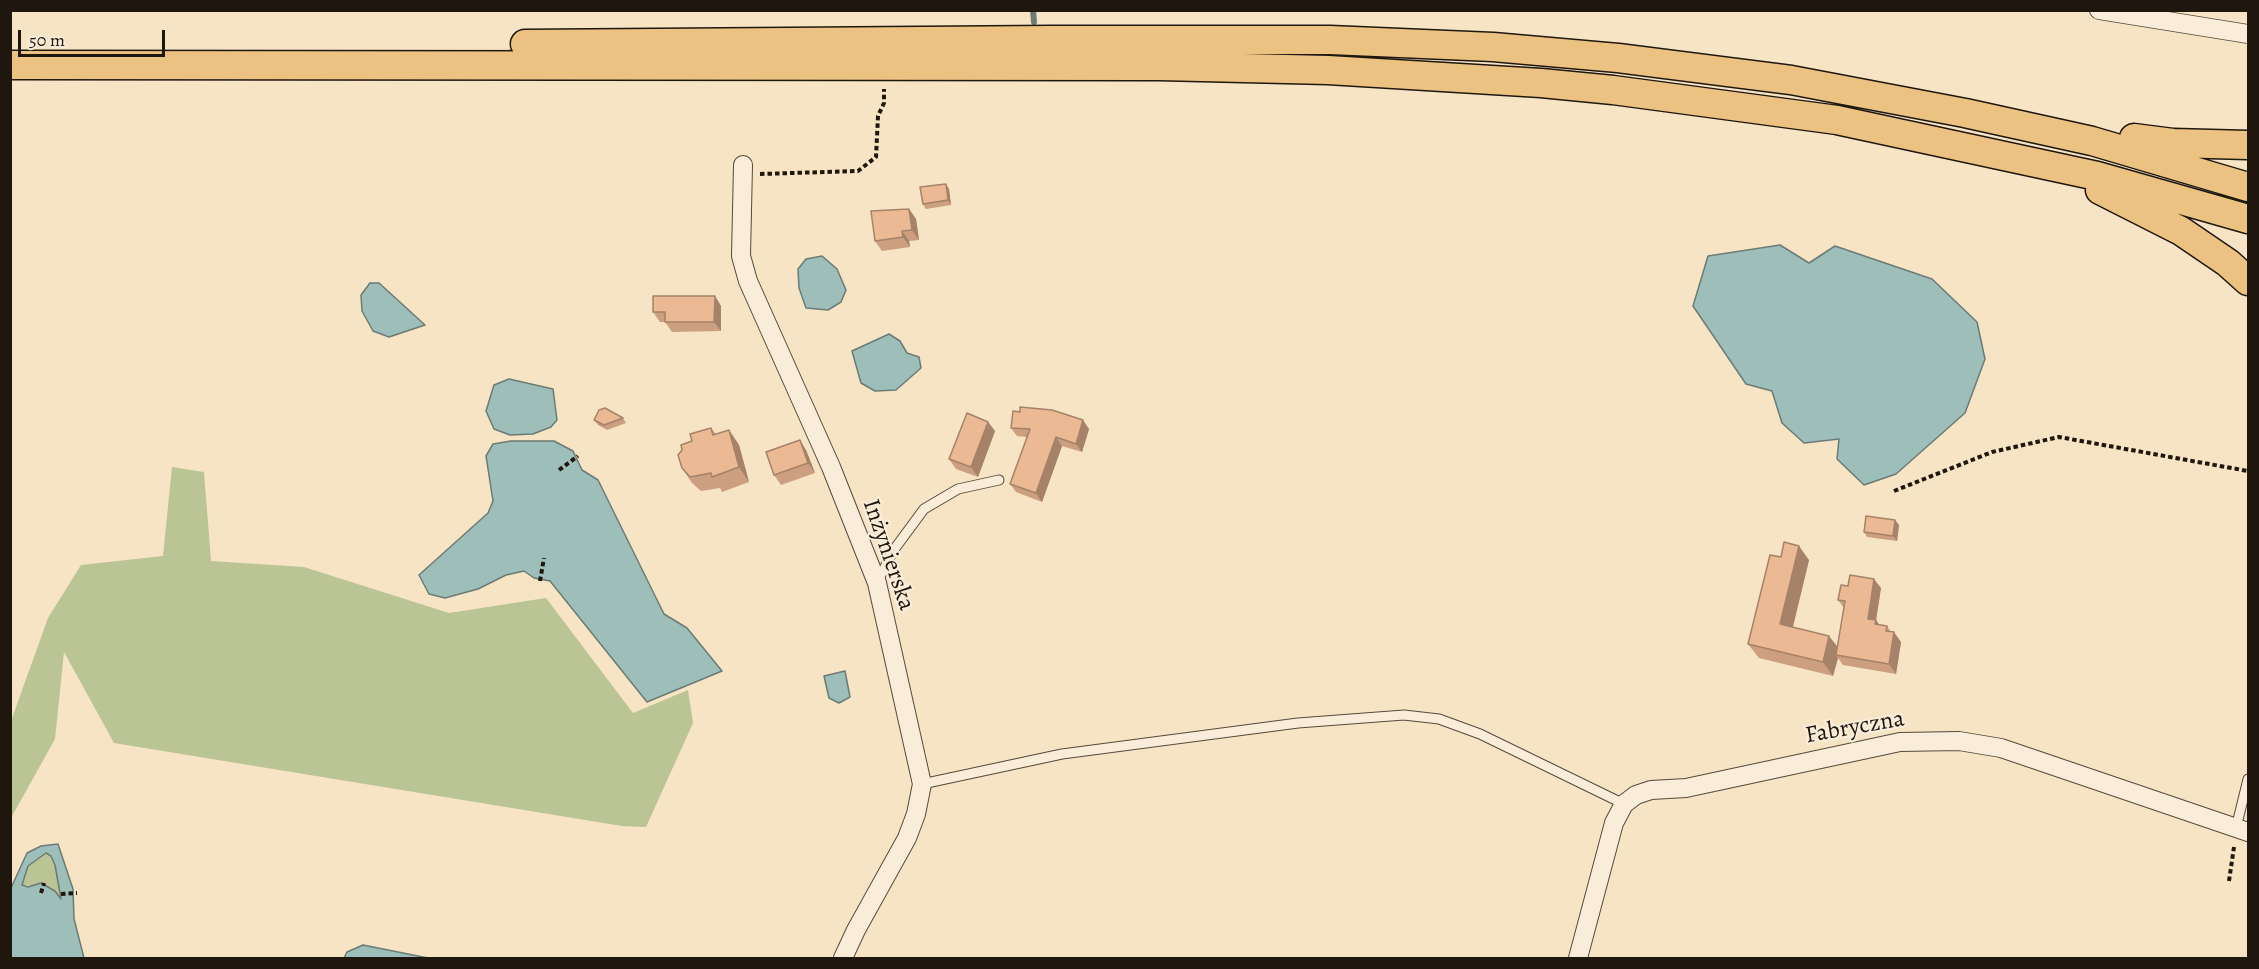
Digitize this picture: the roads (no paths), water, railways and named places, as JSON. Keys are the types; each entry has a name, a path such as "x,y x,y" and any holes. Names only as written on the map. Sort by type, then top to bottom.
{"main road":[{"path":"10,45 1342,41 1492,47 1618,58 1791,80 2020,125 2114,147 2248,187"},
{"path":"10,64 1158,66 1328,70 1613,90 1837,120 2022,158 2167,194 2248,219"},
{"path":"2020,125 2174,142 2248,145"},
{"path":"2022,158 2157,217 2228,263 2248,281"}],"street":[{"path":"2099,10 2248,34"},
{"name":"Inżynierska","path":"743,171 741,256 748,281 831,467 877,583 922,784 916,814 907,838 843,958"},
{"name":"Fabryczna","path":"1624,804 1636,795 1651,790 1686,788 1900,742 1959,741 2001,748 2242,830"},
{"path":"1578,958 1614,823 1624,804"}],"lane":[{"path":"877,583 908,528 924,509 958,489 999,480"},
{"path":"922,784 1062,754 1298,723 1404,715 1438,719 1480,734 1624,804"},
{"path":"2242,830 2248,779"}],"water":[{"path":"1780,245 1809,263 1835,246 1932,279 1977,322 1985,359 1965,413 1896,474 1864,485 1837,459 1839,439 1804,443 1782,423 1772,391 1746,384 1693,306 1708,256"},
{"path":"822,256 837,269 846,290 841,302 828,310 806,308 799,288 798,269 806,259"},
{"path":"370,283 379,283 425,325 389,337 373,331 362,311 361,295"},
{"path":"889,334 900,341 907,353 919,357 921,368 896,390 875,391 861,383 852,351"},
{"path":"509,379 553,389 557,420 551,427 533,434 510,435 494,429 486,411 494,385"},
{"path":"511,441 554,441 573,451 582,470 598,480 664,614 687,628 722,671 647,702 550,581 534,578 524,571 506,575 478,589 445,598 429,594 419,575 488,513 493,501 486,456 493,444"},
{"path":"845,671 850,697 839,703 829,698 824,676"},
{"path":"58,844 73,889 74,919 84,958 11,958 11,888 27,853 41,846","holes":["46,853 51,856 55,865 61,899 55,891 41,883 28,887 22,885 28,866"]},
{"path":"363,945 428,958 344,958 347,952"}],"waterway":[{"path":"1033,10 1034,22"}]}
